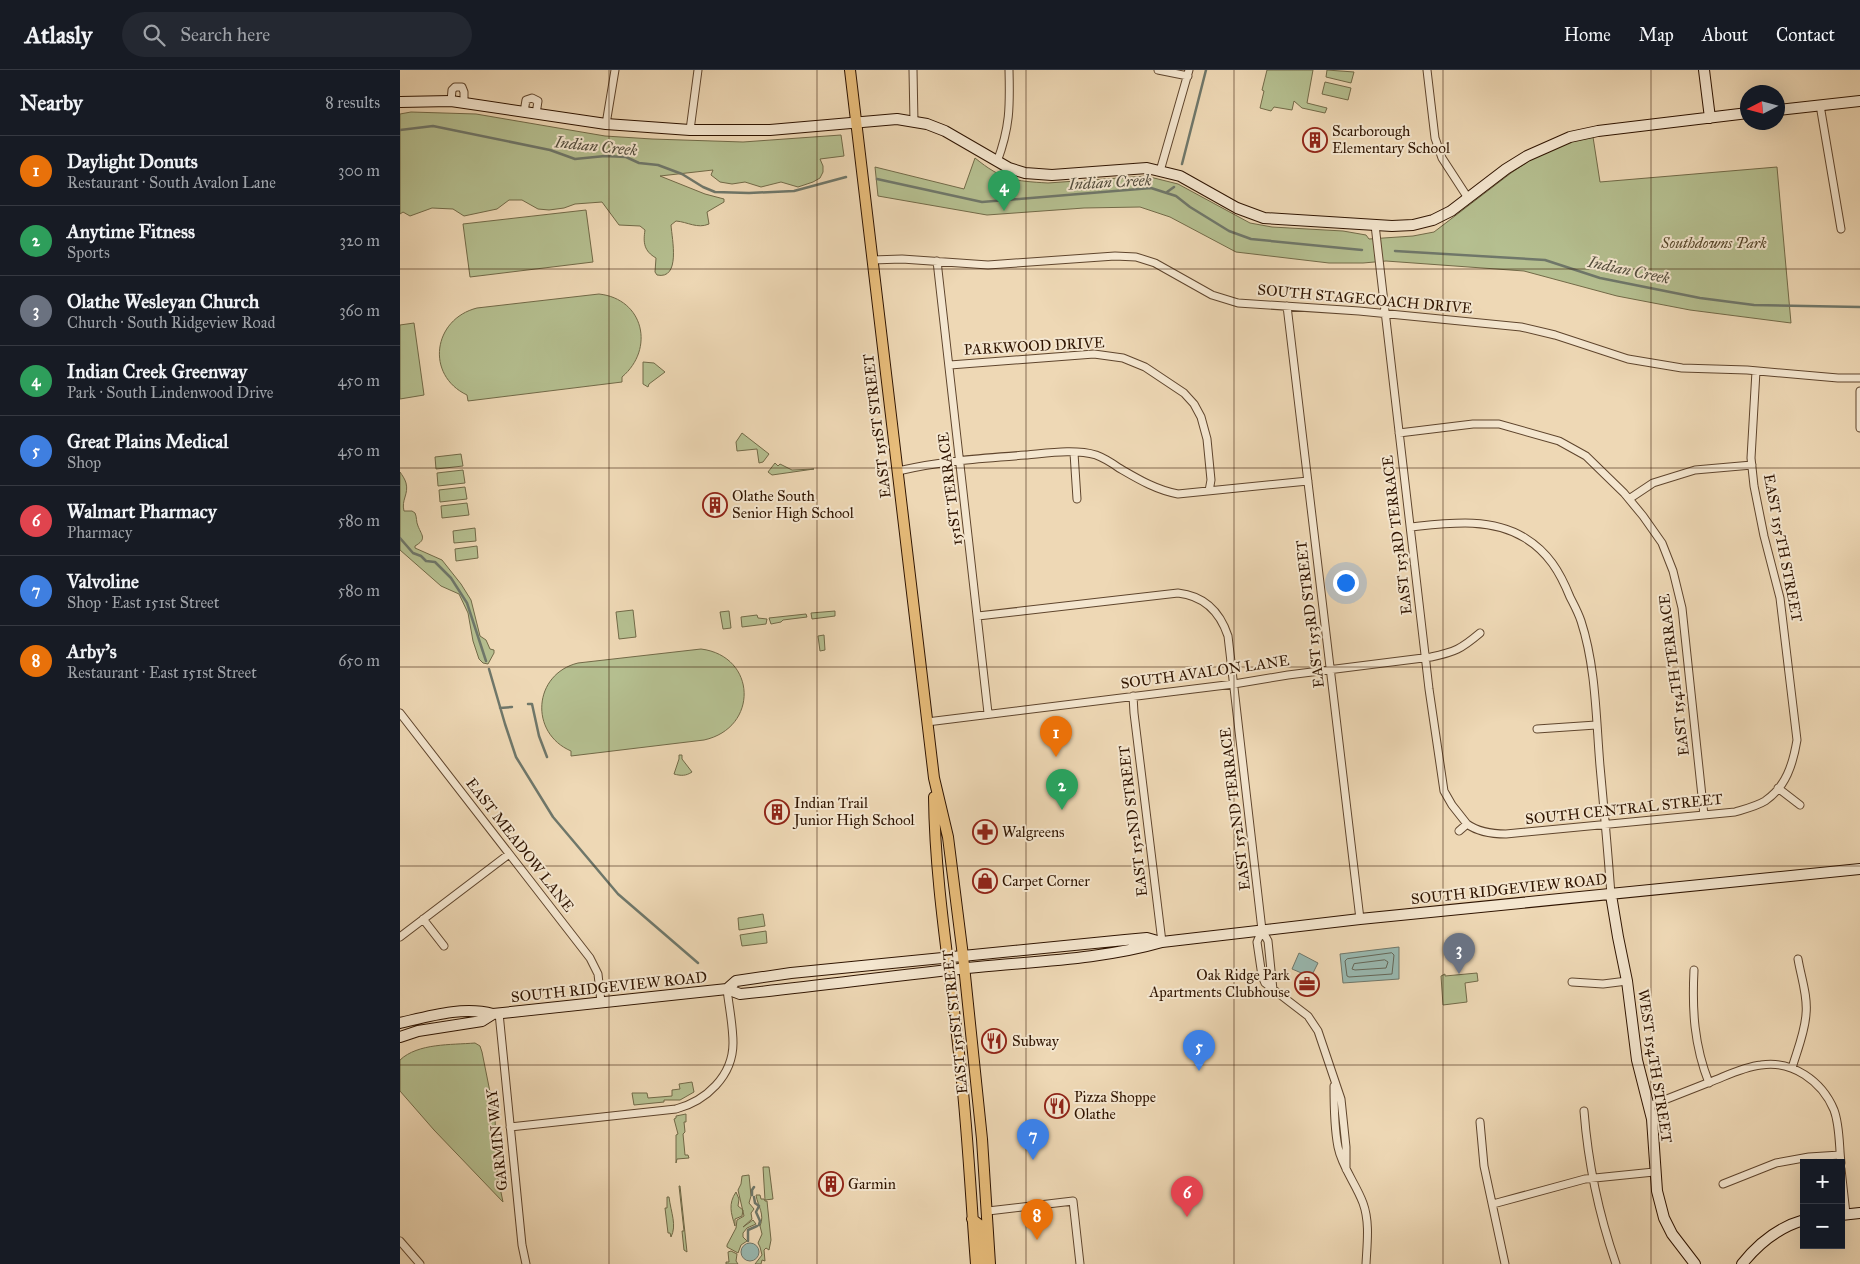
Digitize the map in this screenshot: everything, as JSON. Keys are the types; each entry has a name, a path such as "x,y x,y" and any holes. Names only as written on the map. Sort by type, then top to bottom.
{"main road":[{"name":"EAST 151ST STREET","path":"850,70 934,778 948,836 965,969 982,1139 990,1264"},
{"name":"EAST 151ST STREET","path":"934,778 934,838 964,1099 976,1264"},
{"path":"964,1099 969,1107 971,1116 977,1191 988,1211"},
{"path":"972,1219 981,1226 983,1264"}],"street":[{"path":"606,124 615,70"},
{"path":"690,130 698,70"},
{"path":"913,70 914,122"},
{"path":"997,162 1008,124 1009,70"},
{"path":"1158,70 1188,73 1160,171"},
{"path":"1427,70 1435,138 1450,172 1468,198"},
{"path":"1704,70 1710,118"},
{"path":"451,101 452,90 454,87 459,86 462,87 464,92 464,103"},
{"path":"524,112 526,100 532,98 538,101 536,114"},
{"path":"400,102 451,101 606,124 690,130 770,130 897,119 945,131 1009,168 1040,175 1138,168 1160,171 1180,176 1237,208 1264,218 1375,225 1413,225 1433,220 1451,211 1527,156 1570,137 1598,131 1740,114"},
{"path":"1785,109 1860,101"},
{"path":"1820,106 1841,229"},
{"name":"EAST 153RD TERRACE","path":"1375,225 1426,658 1444,791 1466,824"},
{"name":"SOUTH STAGECOACH DRIVE","path":"872,260 902,259 988,265 1129,256 1163,266 1212,295 1248,304 1385,314 1521,327 1555,335 1628,359 1657,365 1860,378"},
{"name":"151ST TERRACE","path":"937,261 988,714"},
{"name":"EAST 153RD STREET","path":"1287,306 1360,920"},
{"name":"PARKWOOD DRIVE","path":"950,365 1094,354 1123,358 1145,367 1184,392 1194,404 1201,417 1207,440 1211,480 1209,491"},
{"name":"EAST 155TH STREET","path":"1756,371 1752,465 1759,511 1780,598 1796,740 1794,761 1786,780 1778,788"},
{"path":"1860,391 1860,428"},
{"name":"EAST 154TH TERRACE","path":"1399,433 1473,424 1500,424 1525,431 1559,441 1586,456 1629,499 1662,543 1673,571 1682,608 1704,815"},
{"path":"898,470 961,461 1054,453 1087,453 1103,458 1145,483 1165,492 1178,494 1308,481"},
{"path":"1074,453 1077,499"},
{"path":"1629,499 1653,483 1695,470 1752,465"},
{"path":"1411,528 1448,524 1487,523 1524,537 1540,548 1552,562 1563,580 1581,619 1591,667 1611,894"},
{"name":"EAST 152ND TERRACE","path":"978,616 1171,593 1187,594 1206,602 1222,619 1228,636 1262,930 1257,942 1262,976 1265,983 1308,1016 1314,1023 1325,1050 1341,1100 1346,1147 1346,1169 1365,1210 1367,1234 1366,1264"},
{"name":"SOUTH AVALON LANE","path":"927,722 1426,658 1452,653 1480,633"},
{"name":"EAST 152ND STREET","path":"1134,696 1135,723 1162,942"},
{"name":"EAST MEADOW LANE","path":"400,713 590,958 598,974 601,1002"},
{"path":"1537,729 1596,725"},
{"path":"1778,788 1800,805"},
{"name":"SOUTH CENTRAL STREET","path":"1466,824 1478,830 1506,834 1736,812 1764,802 1778,788"},
{"path":"1459,831 1466,824"},
{"path":"400,937 509,854"},
{"name":"SOUTH RIDGEVIEW ROAD","path":"400,1023 448,1013 479,1010 496,1013 727,989 740,994 1066,959 1162,942 1262,930 1860,869"},
{"name":"WEST 154TH STREET","path":"1611,894 1627,981 1637,1060 1649,1106 1657,1191 1664,1218 1682,1249 1695,1264"},
{"path":"423,919 444,946"},
{"name":"SOUTH RIDGEVIEW ROAD","path":"727,989 736,980 791,973 1147,938 1162,942"},
{"path":"1792,1068 1806,1012 1798,959"},
{"path":"1694,970 1692,1008 1695,1035 1698,1054 1709,1083"},
{"name":"WEST 154TH STREET","path":"1572,982 1602,984 1627,981"},
{"path":"510,1127 676,1108 696,1102 719,1081 730,1063 733,1044 727,989"},
{"name":"SOUTH RIDGEVIEW ROAD","path":"400,1037 418,1031 482,1021 496,1013"},
{"name":"GARMIN WAY","path":"496,1013 522,1245 526,1264"},
{"path":"1649,1106 1738,1071 1762,1064 1774,1064 1792,1068 1818,1085 1830,1103 1837,1125 1840,1159 1809,1157 1776,1164 1723,1184"},
{"path":"1584,1111 1586,1138 1601,1214 1616,1264"},
{"path":"1480,1122 1484,1166 1505,1264"},
{"path":"1493,1204 1594,1178 1654,1172"},
{"path":"988,1211 1073,1201 1080,1264"},
{"path":"1845,1214 1860,1213"},
{"path":"1742,1264 1750,1254 1772,1236 1800,1221"},
{"path":"400,1241 420,1264"}],"green space":[{"path":"1267,70 1313,70 1307,103 1327,108 1325,113 1302,108 1294,101 1292,110 1274,107 1271,111 1260,108"},
{"path":"1327,70 1354,72 1351,83 1326,77"},
{"path":"1325,82 1351,88 1348,100 1322,94"},
{"path":"411,112 476,114 605,136 652,139 743,142 841,135 844,156 820,159 823,172 820,178 798,187 781,182 761,187 745,182 732,184 720,182 711,175 713,170 660,176 705,194 724,199 724,202 707,212 709,224 696,226 676,221 671,225 672,265 665,275 657,275 655,272 656,258 645,246 645,230 640,226 619,225 602,202 575,204 549,210 538,209 522,200 509,200 497,209 464,216 453,209 432,208 410,216 403,212 400,214 400,114"},
{"name":"Southdowns Park","path":"1593,137 1600,182 1777,167 1791,323 1690,310 1617,296 1524,271 1386,261 1329,263 1236,252 1170,217 1140,207 1084,208 987,215 878,196 875,167 964,189 975,158 1001,175 1026,181 1048,183 1146,176 1178,184 1250,223 1272,227 1343,231 1366,235 1369,239 1413,236 1434,232 1530,160 1572,141"},
{"path":"586,210 593,262 470,277 463,224"},
{"path":"599,294 614,298 626,305 635,315 640,327 639,353 632,366 622,377 622,382 468,401 467,395 454,386 445,375 440,362 440,348 443,335 451,323 462,314 477,308"},
{"path":"414,323 424,395 400,399 400,325"},
{"path":"643,362 654,363 665,372 649,384 648,387 643,384"},
{"path":"742,433 769,454 763,462 759,463 757,449 737,451 736,442"},
{"path":"461,454 463,466 436,469 435,457"},
{"path":"775,463 778,466 780,464 792,470 814,469 772,475 768,472"},
{"path":"463,470 465,483 438,486 437,473"},
{"path":"400,472 407,487 403,504 404,511 415,513 422,537 415,548 442,560 461,584 471,600 480,636 486,640 490,649 494,650 488,664 483,663 479,659 473,641 468,613 459,594 441,586 400,550"},
{"path":"465,487 467,499 440,502 439,490"},
{"path":"467,503 469,515 442,518 441,506"},
{"path":"475,528 476,541 454,543 453,531"},
{"path":"477,546 478,558 456,561 455,549"},
{"path":"633,610 636,637 619,639 616,612"},
{"path":"729,611 731,628 723,629 720,612"},
{"path":"835,611 835,616 812,619 811,613"},
{"path":"806,614 807,617 783,620 771,624 769,618"},
{"path":"757,615 758,618 767,619 766,624 742,627 741,617"},
{"path":"824,635 825,650 820,651 818,636"},
{"path":"701,649 719,654 733,664 741,678 744,693 742,708 735,722 722,733 704,740 571,756 571,751 557,743 548,731 543,718 542,704 545,691 552,679 563,669 578,663"},
{"path":"679,755 682,755 682,759 692,772 683,775 674,774"},
{"path":"763,914 765,926 739,930 738,918"},
{"path":"766,931 767,943 742,946 740,935"},
{"path":"1477,973 1478,981 1465,983 1467,1002 1443,1005 1441,976 1445,974 1445,976"},
{"path":"475,1043 480,1046 482,1052 495,1117 497,1173 503,1202 434,1130 400,1091 400,1060 407,1054 435,1046"},
{"path":"692,1082 694,1092 680,1100 664,1100 664,1102 634,1105 632,1093 647,1093 648,1098 672,1096 672,1090 680,1089 679,1084"},
{"path":"686,1114 686,1122 684,1122 685,1132 683,1134 685,1155 688,1155 689,1158 677,1159 676,1163 676,1135 678,1134 674,1119 676,1116"},
{"path":"763,1167 769,1167 773,1199 765,1200"},
{"path":"749,1175 751,1196 749,1203 754,1209 751,1213 752,1219 743,1227 753,1220 756,1224 747,1228 743,1233 743,1237 747,1241 741,1245 738,1253 727,1247 727,1245 736,1228 737,1220 744,1216 738,1190 742,1176"},
{"path":"680,1186 687,1252 684,1250"},
{"path":"736,1192 739,1199 738,1206 743,1210 742,1216 735,1219 735,1226 731,1205"},
{"path":"756,1195 760,1195 761,1199 767,1201 771,1240 769,1250 766,1248 764,1250 765,1261 762,1260 761,1264 755,1264 762,1255 758,1243 762,1234 760,1226 761,1214"},
{"path":"667,1197 669,1197 674,1223 671,1237 670,1233 668,1233 665,1208 667,1208"},
{"path":"731,1251 737,1254 736,1261 738,1264 726,1264 726,1262 729,1262 728,1252"}],"water":[{"path":"1399,947 1399,979 1343,983 1340,954"},
{"path":"1299,953 1318,963 1311,977 1292,969"},
{"path":"750,1243 756,1246 759,1252 756,1258 750,1261 744,1258 741,1252 744,1246"}],"waterway":[{"path":"1182,164 1206,70"},
{"name":"Indian Creek","path":"400,130 433,126 550,150 575,159 605,156 626,157 639,163 658,165 682,174 715,192 794,191 846,177"},
{"name":"Indian Creek","path":"877,179 982,202 1151,188 1176,196 1229,231 1251,239 1362,250"},
{"path":"1167,192 1174,187"},
{"name":"Indian Creek","path":"1395,251 1545,260 1600,278 1700,298 1754,305 1860,307"},
{"path":"400,538 413,553 421,556 426,561 435,562 451,578 467,603 486,661"},
{"path":"489,669 516,757 553,817 618,894 698,963"},
{"path":"528,704 532,704 539,736 547,757"},
{"path":"500,708 512,707"},
{"path":"752,1195 754,1187"},
{"path":"754,1197 755,1203 759,1206 756,1212 760,1221 759,1225"},
{"path":"748,1241 748,1230 757,1226"}],"place":[{"name":"Scarborough Elementary School","path":"1315,140"},
{"name":"Indian Creek Greenway","path":"1004,211"},
{"name":"Olathe South Senior High School","path":"715,505"},
{"name":"Daylight Donuts","path":"1056,757"},
{"name":"Anytime Fitness","path":"1062,810"},
{"name":"Indian Trail Junior High School","path":"777,812"},
{"name":"Walgreens","path":"985,832"},
{"name":"Carpet Corner","path":"985,881"},
{"name":"Olathe Wesleyan Church","path":"1459,974"},
{"name":"Oak Ridge Park Apartments Clubhouse","path":"1307,984"},
{"name":"Subway","path":"994,1041"},
{"name":"Great Plains Medical","path":"1199,1071"},
{"name":"Pizza Shoppe Olathe","path":"1057,1106"},
{"name":"Valvoline","path":"1033,1160"},
{"name":"Garmin","path":"831,1184"},
{"name":"Walmart Pharmacy","path":"1187,1217"},
{"name":"Arby's","path":"1037,1240"}]}
